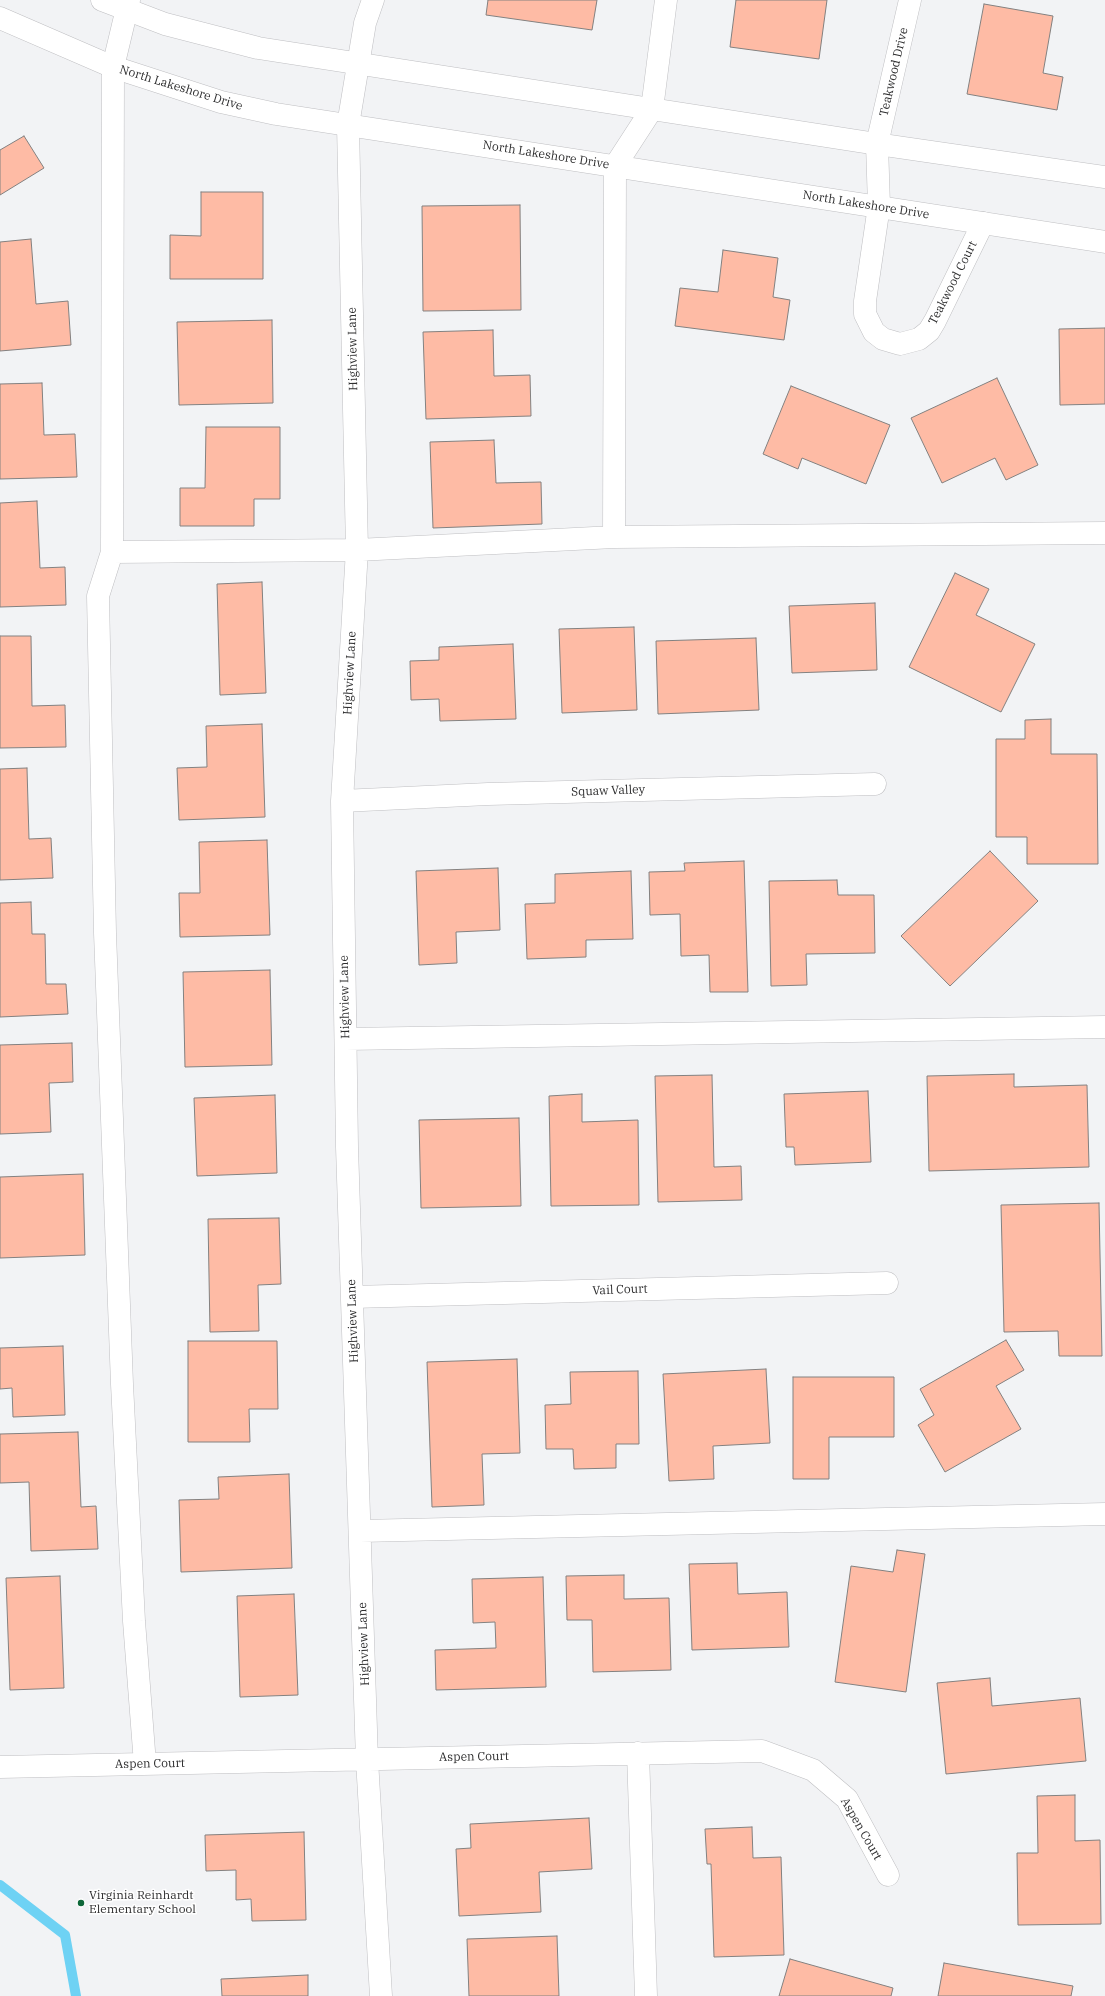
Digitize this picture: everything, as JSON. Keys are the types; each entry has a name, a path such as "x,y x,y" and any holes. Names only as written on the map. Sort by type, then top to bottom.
{"street":[{"path":"102,0 128,5 165,24 258,48 877,144 1105,177"},
{"name":"Highview Lane","path":"373,0 365,23 348,125 357,550 342,800 347,1147 367,1760 381,1996"},
{"path":"614,537 615,166 652,109 666,0"},
{"name":"Teakwood Drive","path":"877,144 910,0"},
{"path":"128,5 113,67 112,552 98,596 105,933 122,1384 134,1621 145,1764"},
{"name":"North Lakeshore Drive","path":"0,18 113,67 221,102 276,114 1105,242"},
{"name":"Teakwood Court","path":"877,144 879,206 865,301 865,314 874,332 883,339 900,344 919,339 929,331 935,322 983,223"},
{"path":"112,552 357,550 614,537 1105,532"},
{"name":"Squaw Valley","path":"342,800 488,794 875,784"},
{"path":"346,1039 1105,1027"},
{"name":"Vail Court","path":"352,1297 887,1283"},
{"path":"360,1531 1105,1514"},
{"name":"Aspen Court","path":"0,1767 762,1751 814,1770 847,1799 888,1875"},
{"path":"638,1753 646,1996"}],"building":[{"path":"488,0 597,0 592,30 486,15"},
{"path":"736,0 827,0 819,59 730,47"},
{"path":"984,4 1053,16 1043,73 1063,77 1057,110 967,94"},
{"path":"24,136 44,168 0,195 0,150"},
{"path":"201,192 263,192 263,279 170,279 170,235 201,236"},
{"path":"520,205 521,310 423,311 422,206"},
{"path":"31,239 36,304 68,301 71,345 0,351 0,242"},
{"path":"723,250 778,258 773,297 790,300 784,340 675,326 680,288 718,292"},
{"path":"272,320 273,403 179,405 177,322"},
{"path":"1105,328 1105,404 1060,405 1059,329"},
{"path":"493,330 494,376 530,375 531,416 426,419 423,332"},
{"path":"997,378 1038,465 1006,480 995,458 942,483 911,418"},
{"path":"42,383 44,435 75,434 77,477 0,479 0,384"},
{"path":"791,386 890,425 866,484 802,458 798,469 763,454"},
{"path":"206,427 280,427 280,499 254,499 254,526 180,526 180,488 205,488"},
{"path":"494,440 496,483 541,482 542,524 433,528 430,442"},
{"path":"37,501 40,568 65,567 66,605 0,607 0,503"},
{"path":"955,573 989,589 976,615 1035,644 1001,712 909,667"},
{"path":"262,582 266,693 220,695 217,584"},
{"path":"875,603 877,670 792,673 789,606"},
{"path":"634,627 637,710 562,713 559,629"},
{"path":"0,636 31,636 32,706 65,705 66,747 0,748"},
{"path":"756,638 759,710 658,714 656,641"},
{"path":"513,644 516,719 440,721 439,699 411,700 410,661 439,660 439,647"},
{"path":"1051,719 1051,754 1097,754 1098,864 1027,864 1027,837 996,837 996,739 1025,739 1025,720"},
{"path":"262,724 265,817 179,820 177,768 207,767 206,726"},
{"path":"27,768 29,839 51,838 53,878 0,880 0,769"},
{"path":"267,840 270,935 180,937 179,893 200,893 199,842"},
{"path":"990,851 1038,901 950,986 901,936"},
{"path":"744,861 748,992 710,992 709,955 681,956 680,914 650,915 649,872 685,871 684,863"},
{"path":"498,868 500,930 456,932 457,963 419,965 416,871"},
{"path":"631,871 633,939 586,940 586,957 527,959 525,904 555,903 555,874"},
{"path":"837,880 838,895 874,895 875,953 806,954 807,985 771,986 769,881"},
{"path":"31,902 32,934 45,934 46,984 66,984 68,1014 0,1017 0,903"},
{"path":"270,970 272,1065 185,1067 183,972"},
{"path":"72,1043 73,1082 49,1083 51,1132 0,1134 0,1045"},
{"path":"1014,1074 1014,1087 1087,1085 1089,1167 929,1171 927,1076"},
{"path":"712,1075 714,1167 741,1166 742,1200 658,1202 655,1076"},
{"path":"868,1091 871,1162 795,1165 794,1147 786,1147 784,1094"},
{"path":"582,1094 582,1122 638,1120 639,1205 551,1206 549,1096"},
{"path":"275,1095 277,1173 197,1176 194,1098"},
{"path":"519,1118 521,1206 421,1208 419,1120"},
{"path":"83,1174 85,1255 0,1258 0,1177"},
{"path":"1099,1203 1102,1356 1059,1356 1058,1331 1004,1332 1001,1205"},
{"path":"279,1218 281,1284 258,1285 259,1331 210,1332 208,1219"},
{"path":"1006,1340 1024,1370 996,1386 1021,1429 945,1472 918,1425 934,1415 920,1389"},
{"path":"188,1341 277,1341 278,1409 249,1409 250,1442 188,1442"},
{"path":"63,1346 65,1415 13,1417 12,1388 0,1389 0,1348"},
{"path":"517,1359 520,1453 482,1454 484,1505 432,1507 427,1362"},
{"path":"766,1369 770,1443 713,1446 714,1479 669,1481 663,1374"},
{"path":"638,1371 639,1444 616,1444 616,1468 574,1469 573,1449 546,1449 545,1405 571,1404 570,1372"},
{"path":"793,1377 894,1377 894,1437 829,1437 829,1479 793,1479"},
{"path":"78,1432 81,1507 96,1506 98,1549 31,1551 29,1482 0,1483 0,1434"},
{"path":"289,1474 292,1568 181,1572 179,1500 219,1499 218,1477"},
{"path":"897,1550 925,1554 906,1692 835,1682 851,1566 893,1572"},
{"path":"737,1563 738,1594 787,1592 789,1647 692,1650 689,1564"},
{"path":"624,1575 624,1599 669,1598 671,1670 593,1672 592,1620 567,1620 566,1576"},
{"path":"60,1576 64,1688 10,1690 6,1578"},
{"path":"543,1577 546,1687 436,1690 435,1650 496,1648 495,1622 473,1623 472,1579"},
{"path":"294,1594 298,1695 240,1697 237,1596"},
{"path":"990,1678 992,1706 1080,1698 1086,1761 946,1774 937,1683"},
{"path":"1075,1795 1075,1841 1100,1840 1101,1924 1018,1925 1017,1853 1038,1853 1037,1796"},
{"path":"589,1818 592,1869 539,1872 541,1912 459,1916 456,1849 471,1848 470,1824"},
{"path":"752,1827 753,1858 781,1857 784,1955 714,1957 711,1864 707,1864 705,1829"},
{"path":"304,1832 306,1920 252,1921 251,1899 236,1900 236,1870 206,1871 205,1835"},
{"path":"557,1936 559,1996 469,1996 467,1939"},
{"path":"790,1959 893,1988 891,1996 779,1996"},
{"path":"944,1963 1073,1986 1071,1996 938,1996"},
{"path":"308,1975 308,1996 222,1996 221,1979"}],"waterway":[{"path":"0,1885 65,1935 76,1996"}],"place":[{"name":"Virginia Reinhardt Elementary School","path":"81,1903"}]}
